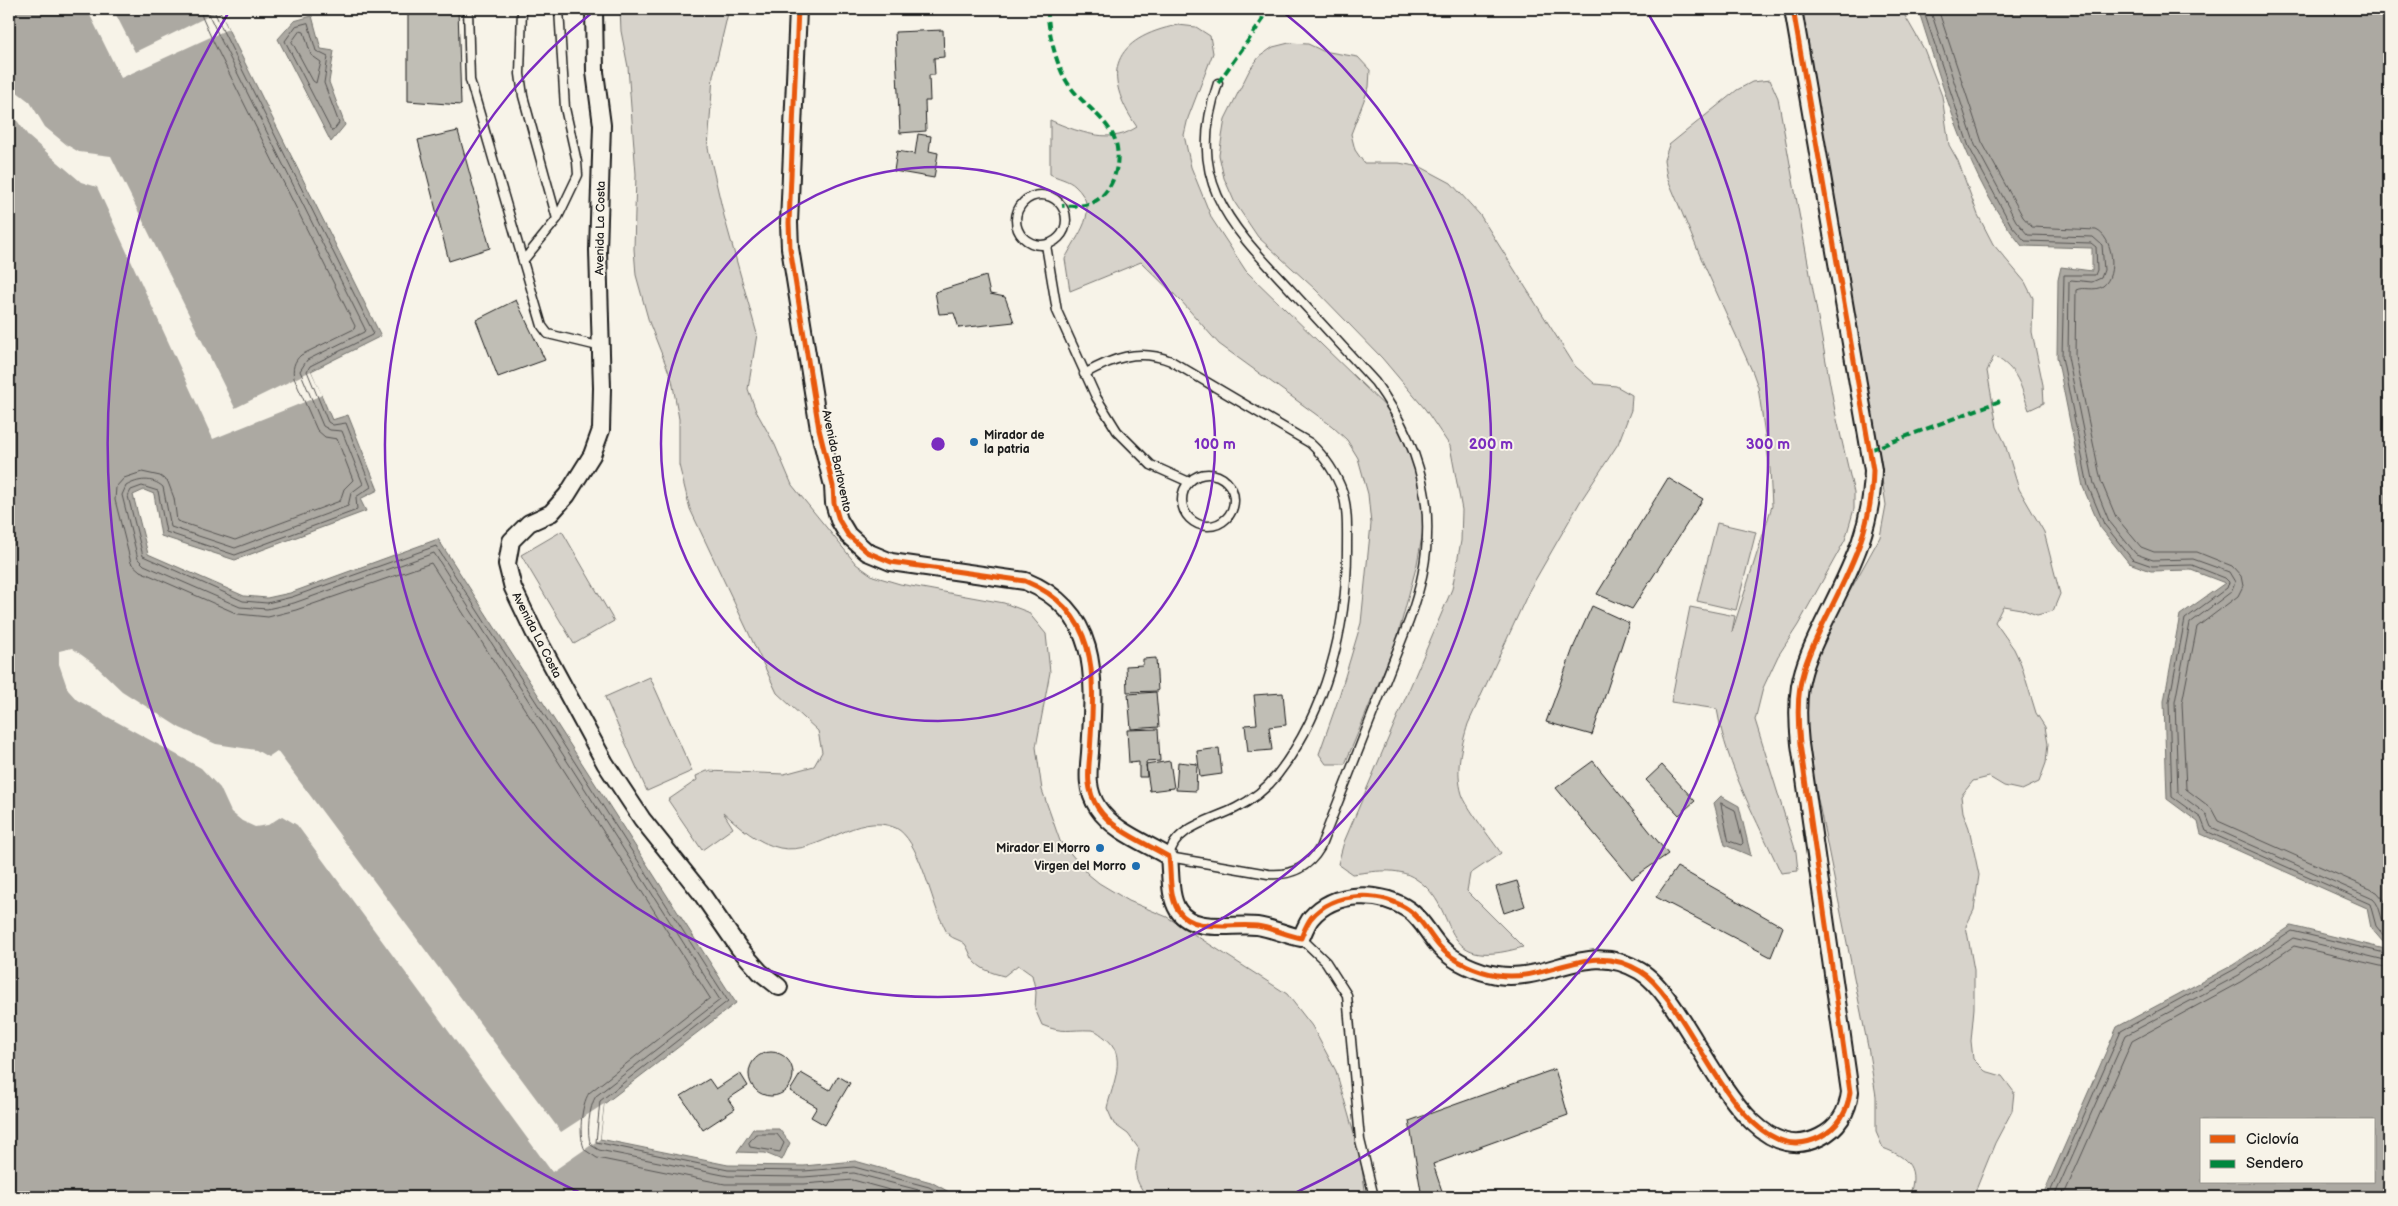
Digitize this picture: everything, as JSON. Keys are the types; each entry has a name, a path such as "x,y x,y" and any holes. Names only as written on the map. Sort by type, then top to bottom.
{"street":[{"name":"Avenida La Costa","path":"594,9 595,72 602,126 598,250 602,347 601,430 592,455 568,495 551,512 529,523 511,541 507,564 513,588 558,679 642,819 702,893 739,948 760,972 780,987"},
{"name":"Avenida Barlovento","path":"798,9 789,223 790,248 819,429 839,520 848,535 860,547 883,559 1025,581 1046,592 1065,606 1084,635 1091,658 1092,699 1087,771 1094,801 1102,814 1113,824 1169,857"},
{"path":"1169,857 1175,903 1187,919 1201,924 1261,927 1301,938 1310,918 1324,907 1349,897 1367,896 1394,901 1409,910 1416,916 1440,948 1461,962 1484,972 1510,976 1529,975 1547,971 1574,961 1594,958 1624,963 1649,977 1664,991 1722,1087 1765,1133 1782,1141 1807,1142 1831,1131 1843,1116 1850,1092 1800,744 1798,705 1800,686 1811,649 1859,548 1866,529 1870,510 1873,470 1793,9"}],"lane":[{"path":"468,9 470,80 542,326 548,334 602,347"},
{"path":"522,9 520,74 522,96 556,218"},
{"path":"522,261 556,218 578,174 565,108 559,9"},
{"path":"1084,374 1112,359 1129,355 1154,355 1171,361 1310,443 1333,471 1346,506 1347,574 1343,615 1328,678 1301,736 1283,767 1267,786 1247,802 1186,832 1170,848 1169,857 1280,874 1301,868 1314,857 1320,848 1419,595 1428,539 1428,511 1424,483 1406,429 1392,405 1375,382 1242,237 1222,207 1210,172 1207,136 1210,109 1218,83"},
{"path":"1036,195 1046,195 1055,199 1062,206 1066,215 1066,225 1062,234 1055,241 1046,245 1036,245 1027,241 1020,234 1016,225 1016,215 1020,206 1027,199 1036,195"},
{"path":"1046,245 1052,292 1058,311 1084,374 1118,431 1151,464 1188,482"},
{"path":"1207,474 1218,476 1226,481 1232,490 1235,500 1233,510 1227,519 1218,525 1208,527 1198,525 1189,520 1183,511 1181,501 1183,490 1188,482 1197,476 1207,474"},
{"path":"1301,938 1326,962 1347,995 1360,1140 1374,1197"}],"shaded area":[{"path":"620,9 729,9 713,76 708,148 724,216 757,334 748,389 756,411 775,445 792,485 856,564 873,576 900,584 1004,603 1028,612 1046,634 1050,672 1036,747 1042,790 1060,841 1088,874 1099,883 1129,901 1167,917 1287,994 1312,1026 1336,1071 1360,1155 1366,1197 1147,1197 1139,1184 1136,1174 1139,1149 1128,1134 1114,1124 1107,1108 1117,1070 1116,1052 1112,1044 1093,1030 1061,1030 1042,1025 1035,1009 1036,992 1032,975 1018,965 1004,976 986,970 975,962 965,944 946,931 917,855 904,834 896,828 881,824 867,825 809,846 795,849 780,848 756,838 742,829 723,812 733,828 702,850 668,800 697,780 696,776 707,771 784,774 814,766 822,752 818,731 777,693 690,509 679,465 679,419 672,380 649,322 636,275 634,249 636,174 628,67 621,31"},
{"path":"1799,9 1901,9 1924,49 1942,96 1949,145 1958,161 1978,215 1993,244 2025,282 2033,298 2032,332 2043,385 2044,403 2029,410 2018,379 2009,367 1994,356 1987,371 1997,427 2004,441 2019,489 2044,532 2060,594 2053,611 2037,615 2021,609 2003,606 1995,622 2014,649 2021,664 2036,713 2045,727 2048,744 2046,763 2039,782 2022,790 2004,786 1989,777 1973,781 1961,796 1963,812 1969,828 1979,875 1974,910 1966,926 1974,970 1974,1008 1971,1041 1973,1059 1985,1071 2002,1076 2014,1092 2012,1111 1995,1143 1973,1197 1909,1197 1913,1179 1910,1166 1900,1156 1883,1148 1876,1132 1876,1096 1868,1047 1819,804 1798,721 1811,661 1880,537 1886,505 1859,334 1813,99"},
{"path":"1178,25 1196,27 1210,36 1213,53 1188,118 1184,135 1191,167 1212,219 1246,271 1396,417 1424,482 1423,531 1417,564 1397,639 1345,764 1326,764 1319,754 1338,700 1361,623 1371,524 1368,494 1358,458 1347,440 1332,426 1219,344 1182,302 1141,262 1070,291 1065,259 1085,222 1087,204 1083,195 1075,186 1050,174 1050,120 1075,130 1102,136 1121,134 1137,127 1125,108 1119,90 1117,74 1119,61 1127,49 1139,39 1156,31"},
{"path":"1289,43 1308,44 1323,51 1358,57 1370,70 1369,87 1351,134 1355,150 1364,163 1399,163 1421,167 1451,183 1480,215 1575,366 1595,384 1616,386 1632,395 1631,410 1618,444 1580,502 1530,589 1468,724 1461,750 1459,777 1464,800 1501,853 1470,874 1467,891 1523,947 1494,953 1475,952 1462,945 1453,934 1440,906 1430,892 1416,879 1401,872 1393,871 1352,874 1338,864 1344,842 1452,589 1461,541 1462,510 1450,446 1425,409 1382,358 1315,289 1258,237 1235,203 1224,178 1219,155 1225,119 1249,71 1259,57 1273,47"},
{"path":"1770,80 1778,98 1835,411 1854,493 1854,509 1845,540 1798,625 1778,656 1763,688 1755,720 1796,852 1798,871 1781,873 1735,773 1717,709 1671,702 1690,607 1735,616 1732,632 1772,506 1770,469 1758,387 1667,177 1664,160 1669,145 1737,90 1752,82"},
{"path":"1717,523 1756,532 1736,610 1697,601"},
{"path":"562,531 614,621 574,644 521,555"},
{"path":"650,677 692,771 647,791 605,697"}],"water":[{"path":"9,9 224,9 220,11 228,29 381,336 311,371 332,420 348,415 378,490 360,499 366,511 235,560 161,536 154,494 144,490 133,495 148,554 244,596 267,598 290,593 438,539 736,1003 604,1104 600,1139 728,1165 804,1166 855,1161 931,1182 958,1197 9,1197"},
{"path":"1918,9 2389,9 2389,949 2371,928 2367,908 2201,834 2198,822 2167,799 2164,701 2180,615 2225,583 2191,570 2151,571 2129,563 2100,527 2083,487 2057,357 2058,280 2061,267 2092,271 2092,248 2022,246 2003,220 1986,192 1959,133"},
{"path":"312,16 321,49 334,51 329,82 345,125 331,142 278,39 294,21"},
{"path":"1721,796 1739,806 1751,856 1725,845 1714,803"},
{"path":"2291,926 2389,950 2389,1197 2042,1197 2117,1027 2233,965"},
{"path":"753,1129 779,1129 790,1143 782,1160 765,1153 737,1152"}],"pier":[{"path":"87,9 113,9 135,52 219,11 228,29 121,78"},
{"path":"12,88 30,102 45,127 67,145 79,152 111,156 235,408 311,371 322,395 213,439 97,187 81,182 29,137 10,111 9,91"},
{"path":"72,648 94,664 122,691 180,728 216,744 256,750 268,757 277,751 561,1132 604,1104 600,1139 552,1172 297,825 282,816 268,825 255,827 242,821 231,812 220,788 201,768 77,700 68,690 59,664 59,651"}],"building":[{"path":"408,9 458,9 461,105 408,101"},
{"path":"943,30 944,57 934,58 935,75 929,75 930,101 925,101 926,131 900,133 895,32"},
{"path":"458,131 490,248 449,261 418,140"},
{"path":"918,134 931,136 929,151 938,153 934,178 894,171 897,151 915,154"},
{"path":"986,276 990,294 1005,297 1014,322 959,328 954,313 939,314 935,292"},
{"path":"516,300 545,360 498,377 476,320"},
{"path":"1668,478 1703,499 1632,609 1597,594"},
{"path":"1592,606 1629,623 1592,735 1546,722 1574,646"},
{"path":"1156,658 1158,691 1127,692 1126,666 1143,665 1143,659"},
{"path":"1156,692 1159,727 1131,729 1128,694"},
{"path":"1283,693 1286,725 1269,727 1272,750 1248,752 1245,725 1257,724 1254,695"},
{"path":"1158,729 1160,761 1146,762 1147,777 1139,777 1139,762 1129,763 1127,730"},
{"path":"1219,748 1222,774 1200,777 1197,751"},
{"path":"1170,761 1174,788 1150,791 1146,765"},
{"path":"1593,761 1668,854 1632,879 1556,788"},
{"path":"1178,762 1197,764 1196,791 1176,790"},
{"path":"1662,765 1695,801 1679,815 1646,780"},
{"path":"1677,867 1783,927 1771,957 1656,897"},
{"path":"1517,881 1525,906 1504,913 1496,887"},
{"path":"767,1052 775,1052 787,1058 793,1074 787,1090 775,1096 767,1096 755,1090 749,1078 749,1070 755,1058"},
{"path":"1555,1069 1568,1115 1433,1164 1444,1197 1422,1197 1409,1121"},
{"path":"740,1073 748,1086 728,1099 735,1109 703,1130 681,1096 709,1079 716,1089"},
{"path":"801,1073 830,1090 838,1076 850,1083 825,1125 811,1117 817,1107 790,1091"}],"marked path":[{"path":"1048,9 1053,46 1063,75 1077,95 1100,117 1110,130 1115,139 1118,161 1112,182 1106,192 1098,199 1089,204 1062,206"},
{"path":"1218,83 1262,21 1264,9"},
{"path":"1870,450 2000,401"}],"cycle path":[{"path":"798,9 789,223 790,248 819,429 833,486 834,503 839,520 848,535 867,552 891,562 1025,581 1050,595 1069,611 1081,631 1088,652 1092,676 1092,727 1088,774 1091,795 1098,808 1112,823 1130,836 1169,857 1173,898 1178,910 1185,917 1203,925 1257,926 1301,938 1311,918 1332,902 1358,896 1372,897 1385,899 1409,910 1418,918 1440,947 1452,957 1467,966 1490,974 1516,976 1586,960 1603,959 1621,962 1640,971 1660,989 1720,1081 1742,1111 1766,1133 1791,1143 1820,1137 1832,1129 1841,1118 1847,1106 1850,1092 1800,744 1798,708 1800,686 1807,661 1851,567 1864,531 1872,492 1873,470 1793,9"}],"place":[{"name":"Mirador de la patria","path":"974,442"},
{"name":"Mirador El Morro","path":"1100,848"},
{"name":"Virgen del Morro","path":"1136,866"}]}
